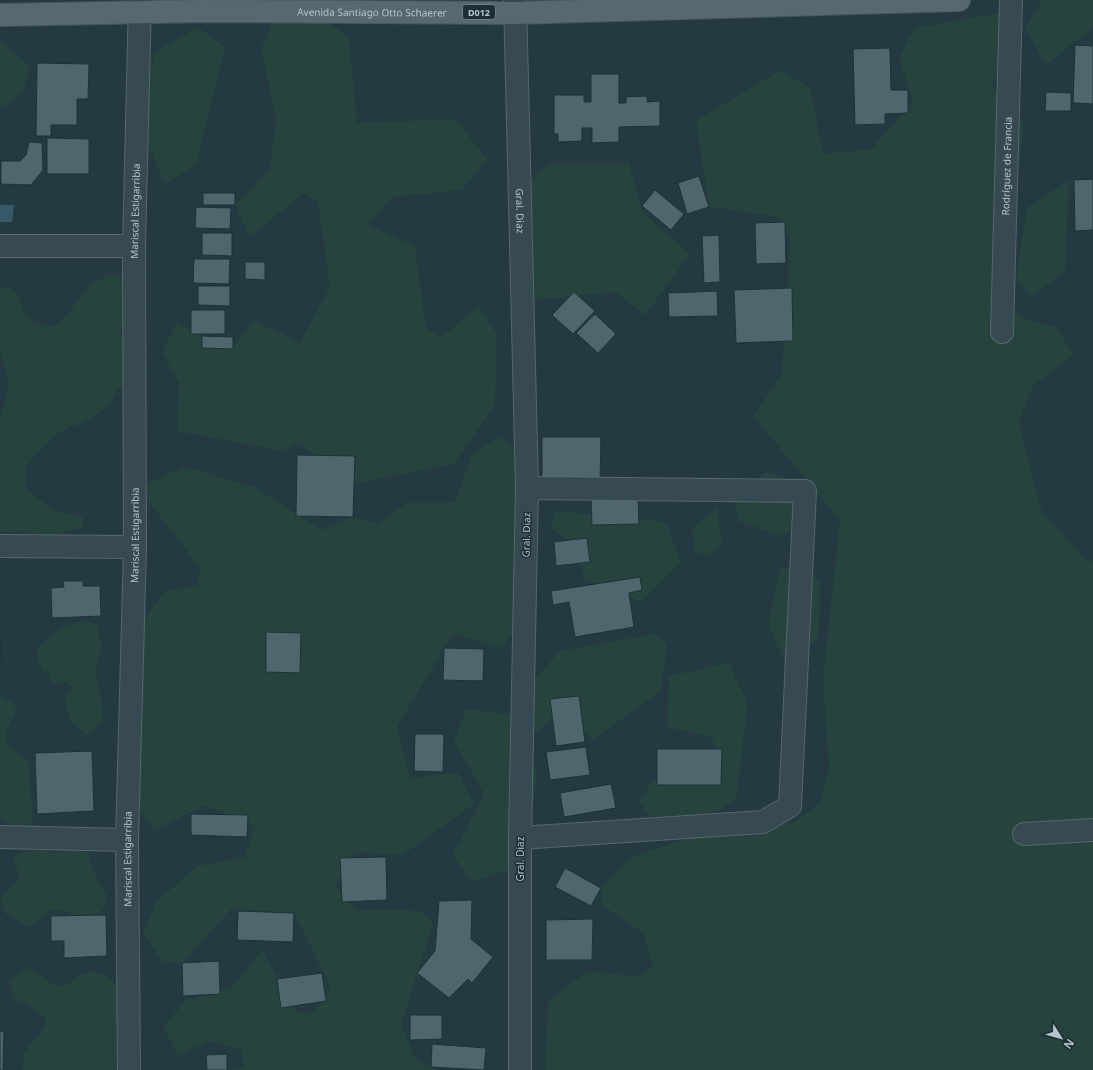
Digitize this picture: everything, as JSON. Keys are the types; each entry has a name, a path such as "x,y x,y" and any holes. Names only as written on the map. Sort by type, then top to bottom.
{"main road":[{"name":"Avenida Santiago Otto Schaerer","path":"0,15 140,6 202,5 515,6 959,0"}],"street":[{"name":"Rodríguez de Francia","path":"1002,332 1011,0"},
{"name":"Mariscal Estigarribia","path":"129,1070 127,840 135,547 134,246 140,6"},
{"name":"Gral. Diaz","path":"515,6 526,488 520,838 520,1070"},
{"path":"0,246 134,246"},
{"path":"520,838 763,822 790,806 805,491 526,488"},
{"path":"0,546 135,547"},
{"path":"1024,834 1093,830"},
{"path":"0,837 127,840"}],"green space":[{"path":"1042,0 1093,0 1093,28 1046,65 1025,28"},
{"path":"1000,13 1020,40 991,85 1024,123 1002,293 1023,319 1057,327 1073,355 1032,387 1019,423 1042,512 1088,562 1093,560 1093,1070 545,1070 548,1001 588,971 639,977 653,966 643,933 602,905 601,888 633,856 746,820 792,824 819,804 829,769 823,678 840,520 753,416 782,374 790,240 776,216 709,207 696,121 781,70 810,88 823,154 871,149 913,103 899,57 915,28"},
{"path":"321,17 349,38 357,123 455,119 487,159 462,190 392,197 368,225 415,246 426,329 441,337 479,306 497,334 495,405 454,464 351,484 299,443 282,451 177,431 179,383 162,353 176,323 233,348 253,320 300,342 330,287 318,203 304,193 250,237 235,205 270,169 276,118 261,49 274,20"},
{"path":"198,27 225,47 196,165 165,184 138,120 155,52"},
{"path":"0,40 29,66 27,79 21,91 12,101 0,107"},
{"path":"549,163 629,163 642,212 690,254 645,315 615,292 522,301 511,199"},
{"path":"1069,180 1065,271 1030,298 1016,276 1027,208"},
{"path":"108,275 120,275 129,288 126,318 119,331 123,339 138,352 148,369 133,385 119,388 109,406 83,423 70,427 56,435 38,452 26,467 25,487 38,499 50,507 64,513 82,516 84,527 50,537 39,537 24,531 0,531 0,419 7,393 8,378 0,353 0,290 8,287 18,294 24,311 32,322 55,326 67,315 89,285"},
{"path":"498,437 526,453 514,550 525,618 501,648 453,634 397,727 411,778 458,773 474,804 403,855 355,852 335,886 356,910 422,911 433,924 401,1025 415,1059 436,1070 227,1070 243,1068 242,1050 209,1041 178,1056 163,1026 187,1000 232,987 262,950 297,1012 313,1013 331,988 294,913 231,909 182,963 163,962 143,933 157,901 197,866 245,857 254,827 206,805 154,830 134,803 142,622 165,591 198,586 200,568 138,488 184,467 255,487 321,530 353,517 378,524 406,503 455,503 471,456"},
{"path":"766,472 791,480 806,523 781,536 739,521 734,495"},
{"path":"717,508 722,542 712,556 695,552 692,528"},
{"path":"556,511 666,522 681,563 641,602 584,579 579,546 550,528"},
{"path":"807,563 820,583 819,638 786,666 768,624 780,569"},
{"path":"89,621 97,625 102,649 95,670 100,691 103,719 89,736 74,725 67,712 65,699 72,687 66,682 59,684 52,683 48,674 42,670 36,651 53,634 66,626"},
{"path":"654,634 667,645 661,691 594,739 575,729 576,701 536,732 522,719 530,684 560,651"},
{"path":"729,663 748,703 736,800 713,814 650,816 639,801 654,779 697,776 718,751 711,737 667,727 669,676"},
{"path":"0,696 13,703 17,710 7,728 7,745 30,763 29,779 33,811 31,827 14,829 0,818"},
{"path":"466,709 511,715 537,774 529,831 506,871 471,882 453,855 484,794 454,741"},
{"path":"44,848 55,852 79,849 89,854 96,876 108,897 103,909 91,922 81,920 67,912 52,910 40,918 32,927 25,925 5,914 0,898 18,881 19,874 12,858 20,853"},
{"path":"26,968 37,973 57,987 69,983 80,975 91,971 104,975 113,981 120,991 123,1048 117,1070 22,1070 25,1064 22,1055 45,1027 45,1018 30,1006 13,998 10,980"}],"water":[{"path":"0,205 14,205 12,222 0,222"}],"building":[{"path":"1075,45 1093,46 1093,104 1073,103"},
{"path":"890,48 891,90 908,90 908,113 885,114 885,124 855,125 853,49"},
{"path":"37,63 89,64 88,99 77,99 77,125 51,125 51,136 36,136"},
{"path":"591,74 619,74 619,103 626,103 626,97 647,96 647,102 660,101 660,126 619,127 619,142 592,143 592,128 582,128 582,141 558,142 558,134 554,134 554,95 584,95 584,102 591,102"},
{"path":"1046,92 1071,93 1071,111 1045,111"},
{"path":"47,138 89,139 89,174 47,174"},
{"path":"29,142 42,143 43,170 31,185 1,184 1,161 20,161 26,155"},
{"path":"699,176 709,207 687,214 678,183"},
{"path":"1093,179 1093,230 1075,231 1074,180"},
{"path":"655,190 684,214 671,230 642,206"},
{"path":"203,193 235,193 235,205 203,205"},
{"path":"196,207 231,208 230,229 195,228"},
{"path":"785,222 786,263 756,264 755,223"},
{"path":"202,233 232,233 232,256 202,255"},
{"path":"719,235 720,282 704,283 702,236"},
{"path":"194,259 230,259 229,284 193,283"},
{"path":"245,262 265,262 265,280 245,279"},
{"path":"198,286 230,286 230,306 198,305"},
{"path":"792,288 793,341 736,343 734,290"},
{"path":"717,291 718,316 669,317 668,293"},
{"path":"574,292 595,311 573,334 552,315"},
{"path":"191,310 225,310 225,334 191,334"},
{"path":"595,314 616,334 598,353 576,333"},
{"path":"202,336 233,337 233,349 202,348"},
{"path":"542,437 601,437 600,480 542,480"},
{"path":"297,455 355,456 353,517 296,516"},
{"path":"638,498 639,524 592,525 591,499"},
{"path":"587,538 590,562 556,566 554,542"},
{"path":"640,577 642,590 629,593 634,627 575,637 569,602 553,605 551,591"},
{"path":"63,581 83,581 83,586 100,586 101,616 52,618 51,588 64,587"},
{"path":"266,632 301,633 300,673 266,672"},
{"path":"0,638 1,666 0,666"},
{"path":"444,648 484,649 483,681 443,680"},
{"path":"579,696 585,742 556,746 550,699"},
{"path":"415,734 444,734 443,772 414,771"},
{"path":"586,747 590,775 550,780 546,752"},
{"path":"657,749 722,749 721,785 657,785"},
{"path":"92,751 94,811 37,814 35,753"},
{"path":"611,784 616,808 564,817 560,793"},
{"path":"191,814 248,815 247,837 191,835"},
{"path":"386,857 387,900 342,902 340,858"},
{"path":"565,868 601,888 591,906 555,887"},
{"path":"472,900 471,939 493,957 472,983 468,979 449,998 417,973 435,951 439,901"},
{"path":"238,911 294,913 293,942 237,940"},
{"path":"106,915 107,956 64,958 64,941 51,941 51,916"},
{"path":"593,919 592,960 546,960 546,920"},
{"path":"219,961 220,994 183,996 182,963"},
{"path":"322,973 326,1001 281,1008 277,979"},
{"path":"410,1015 442,1015 442,1039 410,1040"},
{"path":"0,1031 4,1031 3,1070 0,1070"},
{"path":"432,1044 486,1048 484,1070 431,1067"},
{"path":"227,1054 227,1070 207,1070 206,1055"}]}
